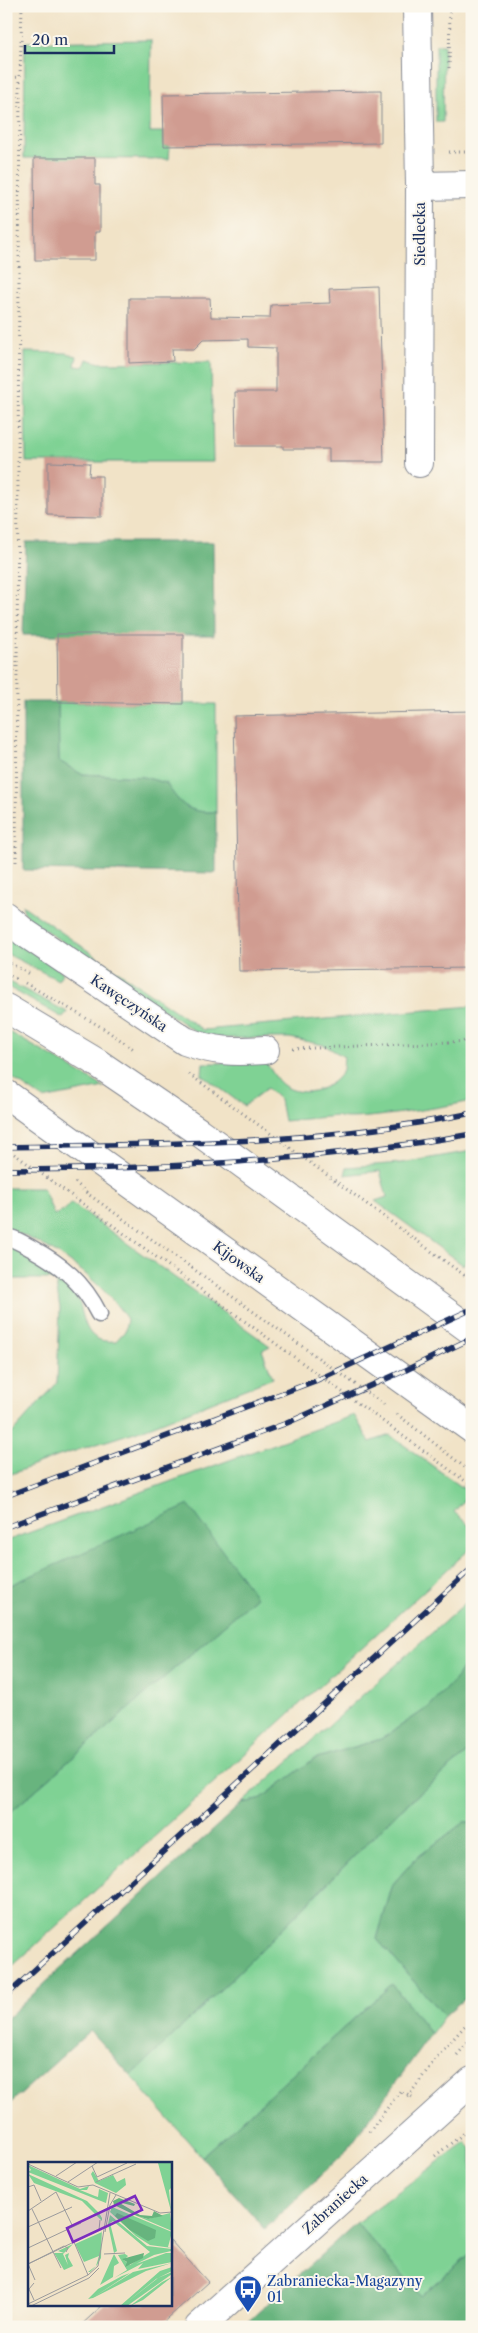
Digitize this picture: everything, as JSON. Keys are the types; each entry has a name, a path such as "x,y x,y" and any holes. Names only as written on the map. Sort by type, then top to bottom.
{"street":[{"name":"Siedlecka","path":"417,6 420,186 418,463"},
{"path":"420,186 472,185"},
{"name":"Kawęczyńska","path":"6,916 25,933 185,1040 208,1050 234,1052 265,1050"},
{"path":"6,1008 96,1062 168,1110 472,1331"},
{"name":"Kijowska","path":"6,1094 472,1428"},
{"name":"Zabraniecka","path":"199,2327 472,2081"}],"lane":[{"path":"6,1237 43,1255 69,1272 89,1294 99,1314"}],"path":[{"path":"6,862 16,862 20,77 22,6"},
{"path":"449,74 450,6"},
{"path":"6,78 20,77"},
{"path":"449,143 449,152 472,152"},
{"path":"6,961 32,975"},
{"path":"265,1050 472,1040"},
{"path":"188,1073 472,1281"},
{"path":"6,1148 472,1486"},
{"path":"68,1176 96,1199 398,1414 472,1473"},
{"path":"400,2090 418,2100"}],"green space":[{"path":"151,40 150,132 164,132 164,146 170,146 169,159 24,158 25,42"},
{"path":"436,45 444,45 443,122 436,122"},
{"path":"25,352 66,353 77,356 75,366 84,367 87,359 100,363 211,362 213,462 26,462"},
{"path":"26,542 213,542 214,635 23,635"},
{"path":"23,702 58,702 59,761 81,774 143,777 166,783 181,803 186,806 198,811 216,812 216,873 23,870"},
{"path":"58,702 216,704 216,812 198,811 186,806 181,803 165,783 143,777 81,774 59,761"},
{"path":"22,905 203,1030 472,1006 472,1101 380,1116 345,1118 337,1116 284,1121 280,1100 267,1088 244,1106 202,1075 203,1063 266,1063 280,1083 290,1089 306,1092 322,1088 336,1079 343,1071 344,1057 324,1045 290,1038 220,1038 196,1032 33,922 24,912"},
{"path":"6,934 63,972 58,980 9,955 6,951"},
{"path":"6,980 67,1012 63,1018 6,986"},
{"path":"6,1030 104,1087 43,1099 6,1074"},
{"path":"472,1151 472,1259 469,1258 463,1265 375,1201 387,1197 380,1171 345,1175 347,1167 401,1163"},
{"path":"6,1188 43,1188 54,1215 64,1211 71,1203 270,1346 262,1350 273,1378 141,1430 59,1456 6,1476 6,1440 57,1383 60,1308 55,1279 6,1279 6,1243 50,1265 65,1277 76,1293 85,1323 94,1337 103,1341 116,1341 125,1331 127,1319 103,1290 74,1265 41,1244 6,1229"},
{"path":"354,1415 370,1442 390,1435 470,1493 454,1512 472,1528 472,1547 6,1972 6,1816 256,1597 20,1583 6,1587 6,1541"},
{"path":"189,1505 256,1597 6,1816 6,1587"},
{"path":"472,1597 472,1653 457,1677 429,1707 381,1739 314,1759 259,1800 242,1803"},
{"path":"472,1653 472,1758 466,1754 400,1810 249,1962 131,2076 90,2031 6,2107 6,2019 242,1803 259,1800 314,1759 381,1739 429,1707 457,1677"},
{"path":"466,1754 472,1758 472,1822 464,1822 414,1860 393,1884 377,1939 444,2016 431,2034 392,1984 202,2157 131,2076 249,1962 400,1810"},
{"path":"464,1822 472,1822 472,1992 444,2016 377,1939 393,1884 414,1860"},
{"path":"392,1984 431,2034 347,2150 265,2229 202,2157"},
{"path":"465,2142 472,2149 472,2253 421,2296 356,2223"},
{"path":"356,2223 421,2296 472,2253 472,2327 242,2327"}],"building":[{"path":"381,91 381,143 164,146 163,94"},
{"path":"34,158 95,158 95,185 100,185 100,232 95,232 95,260 35,260"},
{"path":"379,287 384,462 329,462 329,449 283,449 283,446 236,446 235,392 276,392 276,348 248,347 248,339 203,340 194,349 172,349 173,361 129,363 129,298 210,298 211,317 270,318 271,305 330,303 329,289"},
{"path":"48,462 90,463 89,476 102,476 102,516 48,515"},
{"path":"57,634 183,634 183,704 58,702"},
{"path":"472,711 472,968 239,971 234,716"},
{"path":"171,2241 208,2282 158,2327 79,2327 102,2306 171,2306"}],"railway":[{"path":"6,1147 240,1141 298,1137 414,1124 472,1113"},
{"path":"6,1170 123,1168 240,1162 356,1151 472,1134"},
{"path":"6,1496 315,1381 472,1309"},
{"path":"6,1527 287,1423 406,1370 472,1338"},
{"path":"6,1996 472,1568"}],"place":[{"name":"Zabraniecka-Magazyny 01","path":"248,2313"}]}
